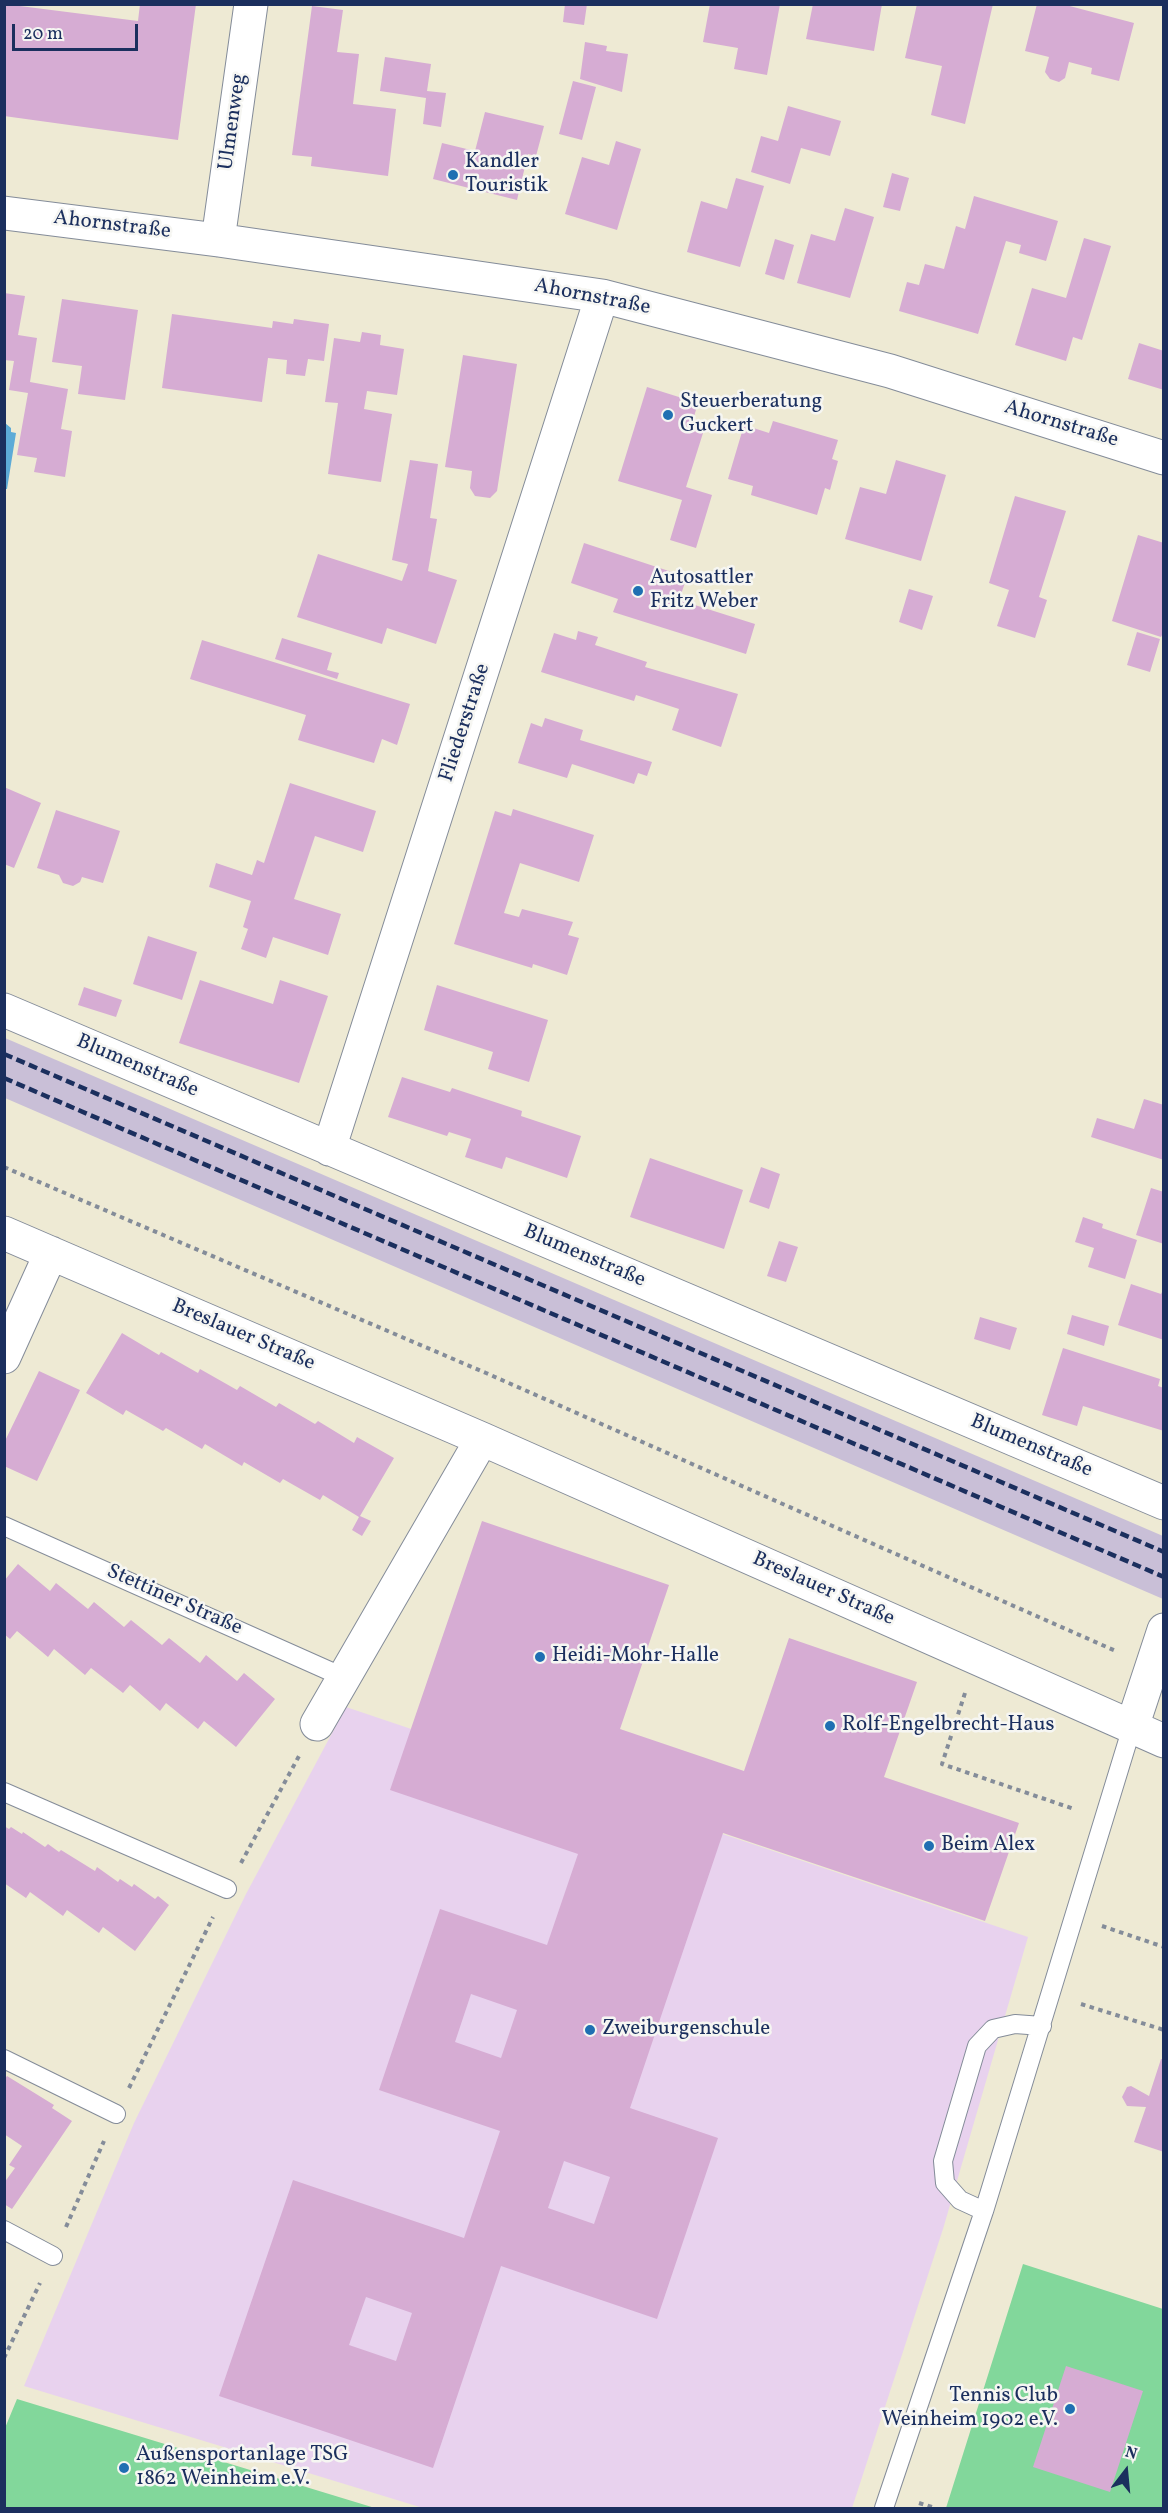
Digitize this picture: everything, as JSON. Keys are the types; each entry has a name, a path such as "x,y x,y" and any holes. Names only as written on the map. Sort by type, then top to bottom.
{"street":[{"name":"Ulmenweg","path":"218,240 251,4"},
{"name":"Ahornstraße","path":"4,213 218,240 602,296 890,371 1164,458"},
{"name":"Fliederstraße","path":"329,1149 602,296"},
{"name":"Blumenstraße","path":"4,1010 1164,1503"},
{"name":"Breslauer Straße","path":"4,1233 482,1439 1164,1741"},
{"path":"4,1357 51,1252"},
{"path":"317,1724 482,1439"},
{"path":"1132,1727 1164,1630"}],"lane":[{"name":"Stettiner Straße","path":"4,1526 343,1677"},
{"path":"884,2508 984,2211 1132,1727"},
{"path":"4,1792 227,1889"},
{"path":"984,2211 960,2200 945,2183 943,2161 977,2046 993,2029 1015,2024 1042,2026"},
{"path":"4,2059 116,2115"},
{"path":"4,2230 53,2256"}],"path":[{"path":"4,1167 486,1373 1151,1667"},
{"path":"977,1658 942,1764 1105,1819"},
{"path":"4,2358 53,2256 116,2115 227,1889 317,1724"},
{"path":"1075,1917 1164,1947"},
{"path":"1051,1994 1164,2030"}],"shaded area":[{"path":"5,1038 1163,1536 1163,1599 5,1098"},
{"name":"Zweiburgenschule","path":"346,1707 1028,1937 943,2229 852,2508 423,2508 24,2386 134,2123 246,1894"}],"green space":[{"name":"Tennis Club Weinheim 1902 e.V.","path":"1023,2264 1163,2309 1163,2508 946,2508"},
{"name":"Außensportanlage TSG 1862 Weinheim e.V.","path":"17,2399 375,2508 5,2508 5,2428"}],"water":[{"path":"5,423 11,428 11,432 16,433 7,489 4,489"}],"building":[{"path":"4,4 138,21 140,4 196,4 178,140 4,116"},
{"path":"565,4 587,4 584,25 563,22"},
{"path":"710,4 780,4 767,75 734,69 738,48 703,42"},
{"path":"813,4 882,4 874,51 806,39"},
{"path":"917,4 993,4 965,124 931,115 942,66 905,58"},
{"path":"1037,4 1062,4 1134,23 1119,81 1091,74 1092,68 1069,62 1065,78 1059,82 1050,79 1045,72 1049,57 1025,51"},
{"path":"312,6 343,10 337,52 359,54 353,104 396,109 388,176 311,166 312,157 292,155"},
{"path":"585,42 607,46 606,51 628,54 622,92 580,79"},
{"path":"385,57 431,64 427,91 446,93 441,127 423,124 426,98 380,91"},
{"path":"573,81 596,87 582,140 559,134"},
{"path":"788,106 841,121 830,156 801,148 790,184 751,172 761,136 778,141"},
{"path":"485,112 544,126 536,156 528,154 517,200 433,179 442,143 475,151"},
{"path":"616,141 641,149 617,230 565,214 582,157 609,165"},
{"path":"892,173 909,178 900,211 883,207"},
{"path":"736,178 764,186 740,267 687,252 701,201 727,209"},
{"path":"974,196 1058,221 1046,261 1019,253 1021,245 1006,241 978,334 899,311 907,282 919,285 925,264 944,269 956,226 965,229"},
{"path":"845,208 874,217 850,298 797,283 811,234 835,241"},
{"path":"1084,238 1111,246 1082,340 1073,337 1066,361 1015,345 1032,288 1066,298"},
{"path":"775,239 794,245 784,280 765,274"},
{"path":"4,293 25,296 18,335 37,338 30,382 68,389 61,429 72,431 65,477 34,472 37,458 17,455 28,393 9,390 14,361 4,360"},
{"path":"62,299 138,310 125,400 78,394 82,366 52,362"},
{"path":"172,314 272,328 273,321 293,324 294,319 329,324 324,361 308,359 305,376 286,374 287,360 268,358 262,402 162,388"},
{"path":"362,332 381,335 380,345 404,349 397,395 367,391 364,409 392,414 381,482 328,474 338,403 325,402 334,338 360,342"},
{"path":"1139,343 1164,351 1164,390 1128,379"},
{"path":"463,355 517,364 497,491 490,498 475,496 470,488 472,471 445,467"},
{"path":"647,387 698,403 690,430 703,433 686,487 712,495 696,548 670,540 682,500 618,481"},
{"path":"773,421 838,440 832,459 838,461 830,490 825,488 817,515 751,495 753,486 728,479 744,425 769,433"},
{"path":"410,460 438,464 430,518 437,519 428,571 457,580 436,644 387,628 382,644 297,617 318,554 402,581 408,564 392,560"},
{"path":"896,460 946,475 921,561 845,539 860,487 886,494"},
{"path":"1015,496 1066,511 1039,597 1047,600 1035,638 997,626 1009,590 989,583"},
{"path":"1138,535 1164,543 1164,631 1161,637 1112,621"},
{"name":"Autosattler Fritz Weber","path":"584,543 687,577 679,600 755,624 746,654 613,612 618,599 571,583"},
{"path":"909,589 933,596 922,630 899,622"},
{"path":"578,631 598,637 595,645 647,662 645,667 738,694 721,747 672,730 679,709 636,695 634,701 541,672 554,633 576,640"},
{"path":"1137,632 1160,639 1150,672 1127,665"},
{"path":"282,638 332,653 327,670 339,673 337,679 275,659"},
{"path":"202,640 410,704 397,745 382,739 374,763 298,740 306,715 190,679"},
{"path":"545,718 583,730 580,740 652,762 647,776 638,773 634,784 572,764 567,778 518,763 531,723 542,727"},
{"path":"290,783 376,811 363,852 315,836 294,899 341,914 328,955 273,937 266,958 241,949 248,929 243,927 251,901 209,887 216,863 252,875 257,860 264,863"},
{"path":"4,787 41,803 14,868 4,864"},
{"path":"513,809 594,835 579,882 520,863 504,913 519,917 522,909 573,922 568,935 579,938 567,975 533,964 532,968 454,944 495,811 511,816"},
{"path":"56,810 120,831 103,883 82,877 80,882 73,886 63,883 59,875 37,868"},
{"path":"148,936 197,952 182,1000 133,984"},
{"path":"200,980 273,1004 280,980 328,996 299,1083 179,1043"},
{"path":"437,985 548,1020 529,1082 488,1069 493,1052 424,1030"},
{"path":"84,987 122,1000 116,1017 78,1005"},
{"path":"402,1077 450,1092 452,1088 522,1111 521,1116 581,1136 567,1178 506,1157 502,1169 465,1157 471,1139 449,1132 447,1136 388,1117"},
{"path":"1144,1099 1164,1105 1164,1160 1091,1137 1097,1118 1134,1129"},
{"path":"650,1158 743,1190 724,1249 630,1217"},
{"path":"761,1167 780,1174 769,1209 749,1202"},
{"path":"1151,1188 1164,1192 1164,1244 1136,1235"},
{"path":"1083,1217 1103,1224 1102,1228 1137,1240 1125,1279 1088,1267 1094,1248 1075,1242"},
{"path":"779,1241 798,1247 786,1282 767,1276"},
{"path":"1131,1284 1161,1294 1164,1288 1164,1340 1118,1325"},
{"path":"1072,1315 1109,1326 1104,1346 1067,1334"},
{"path":"980,1317 1017,1328 1010,1350 974,1339"},
{"path":"122,1333 159,1355 161,1352 198,1373 200,1369 237,1390 240,1386 276,1407 279,1403 315,1424 318,1421 354,1443 357,1437 394,1458 360,1516 371,1521 362,1536 352,1530 359,1517 323,1495 320,1500 283,1479 280,1483 244,1462 242,1466 205,1444 202,1449 166,1428 163,1431 126,1410 123,1415 86,1393"},
{"path":"1063,1348 1160,1379 1158,1386 1164,1388 1164,1431 1083,1406 1077,1426 1042,1415"},
{"path":"39,1371 80,1390 37,1481 4,1466 4,1443"},
{"path":"482,1521 669,1585 620,1729 744,1771 789,1638 917,1682 884,1777 1019,1823 985,1921 723,1833 630,2108 718,2138 657,2319 501,2266 433,2468 219,2396 293,2180 464,2238 500,2131 379,2090 440,1909 547,1945 578,1854 390,1790","holes":["471,1994 517,2010 501,2058 455,2042","564,2161 610,2177 594,2224 548,2208","366,2297 412,2313 396,2361 349,2345"]},
{"path":"18,1564 50,1591 56,1583 88,1609 94,1602 124,1627 131,1620 162,1645 169,1638 200,1663 206,1655 237,1681 244,1673 275,1699 236,1747 204,1721 198,1729 166,1703 160,1711 130,1685 123,1693 91,1668 85,1675 54,1649 48,1657 17,1631 10,1639 4,1634 4,1581"},
{"path":"4,1826 9,1829 11,1827 22,1834 23,1832 45,1847 48,1844 59,1852 61,1850 95,1871 97,1867 118,1882 120,1879 132,1887 134,1884 155,1899 158,1896 169,1905 135,1951 103,1927 99,1933 67,1910 63,1916 30,1892 26,1898 4,1883"},
{"path":"1161,2059 1164,2060 1164,2152 1134,2142 1146,2107 1127,2106 1122,2097 1127,2087 1131,2086 1149,2096"},
{"path":"7,2076 54,2105 52,2108 72,2121 12,2209 4,2204 4,2183 15,2168 9,2165 22,2146 4,2134 4,2080"},
{"name":"Tennis Club Weinheim 1902 e.V.","path":"1066,2366 1143,2391 1110,2492 1033,2467"}],"railway":[{"path":"4,1054 1164,1552"},
{"path":"4,1078 1164,1577"}],"place":[{"name":"Kandler Touristik","path":"453,175"},
{"name":"Steuerberatung Guckert","path":"668,415"},
{"name":"Autosattler Fritz Weber","path":"638,591"},
{"name":"Heidi-Mohr-Halle","path":"540,1657"},
{"name":"Rolf-Engelbrecht-Haus","path":"830,1726"},
{"name":"Beim Alex","path":"929,1846"},
{"name":"Zweiburgenschule","path":"590,2030"},
{"name":"Tennis Club Weinheim 1902 e.V.","path":"1070,2409"},
{"name":"Außensportanlage TSG 1862 Weinheim e.V.","path":"124,2468"}]}
